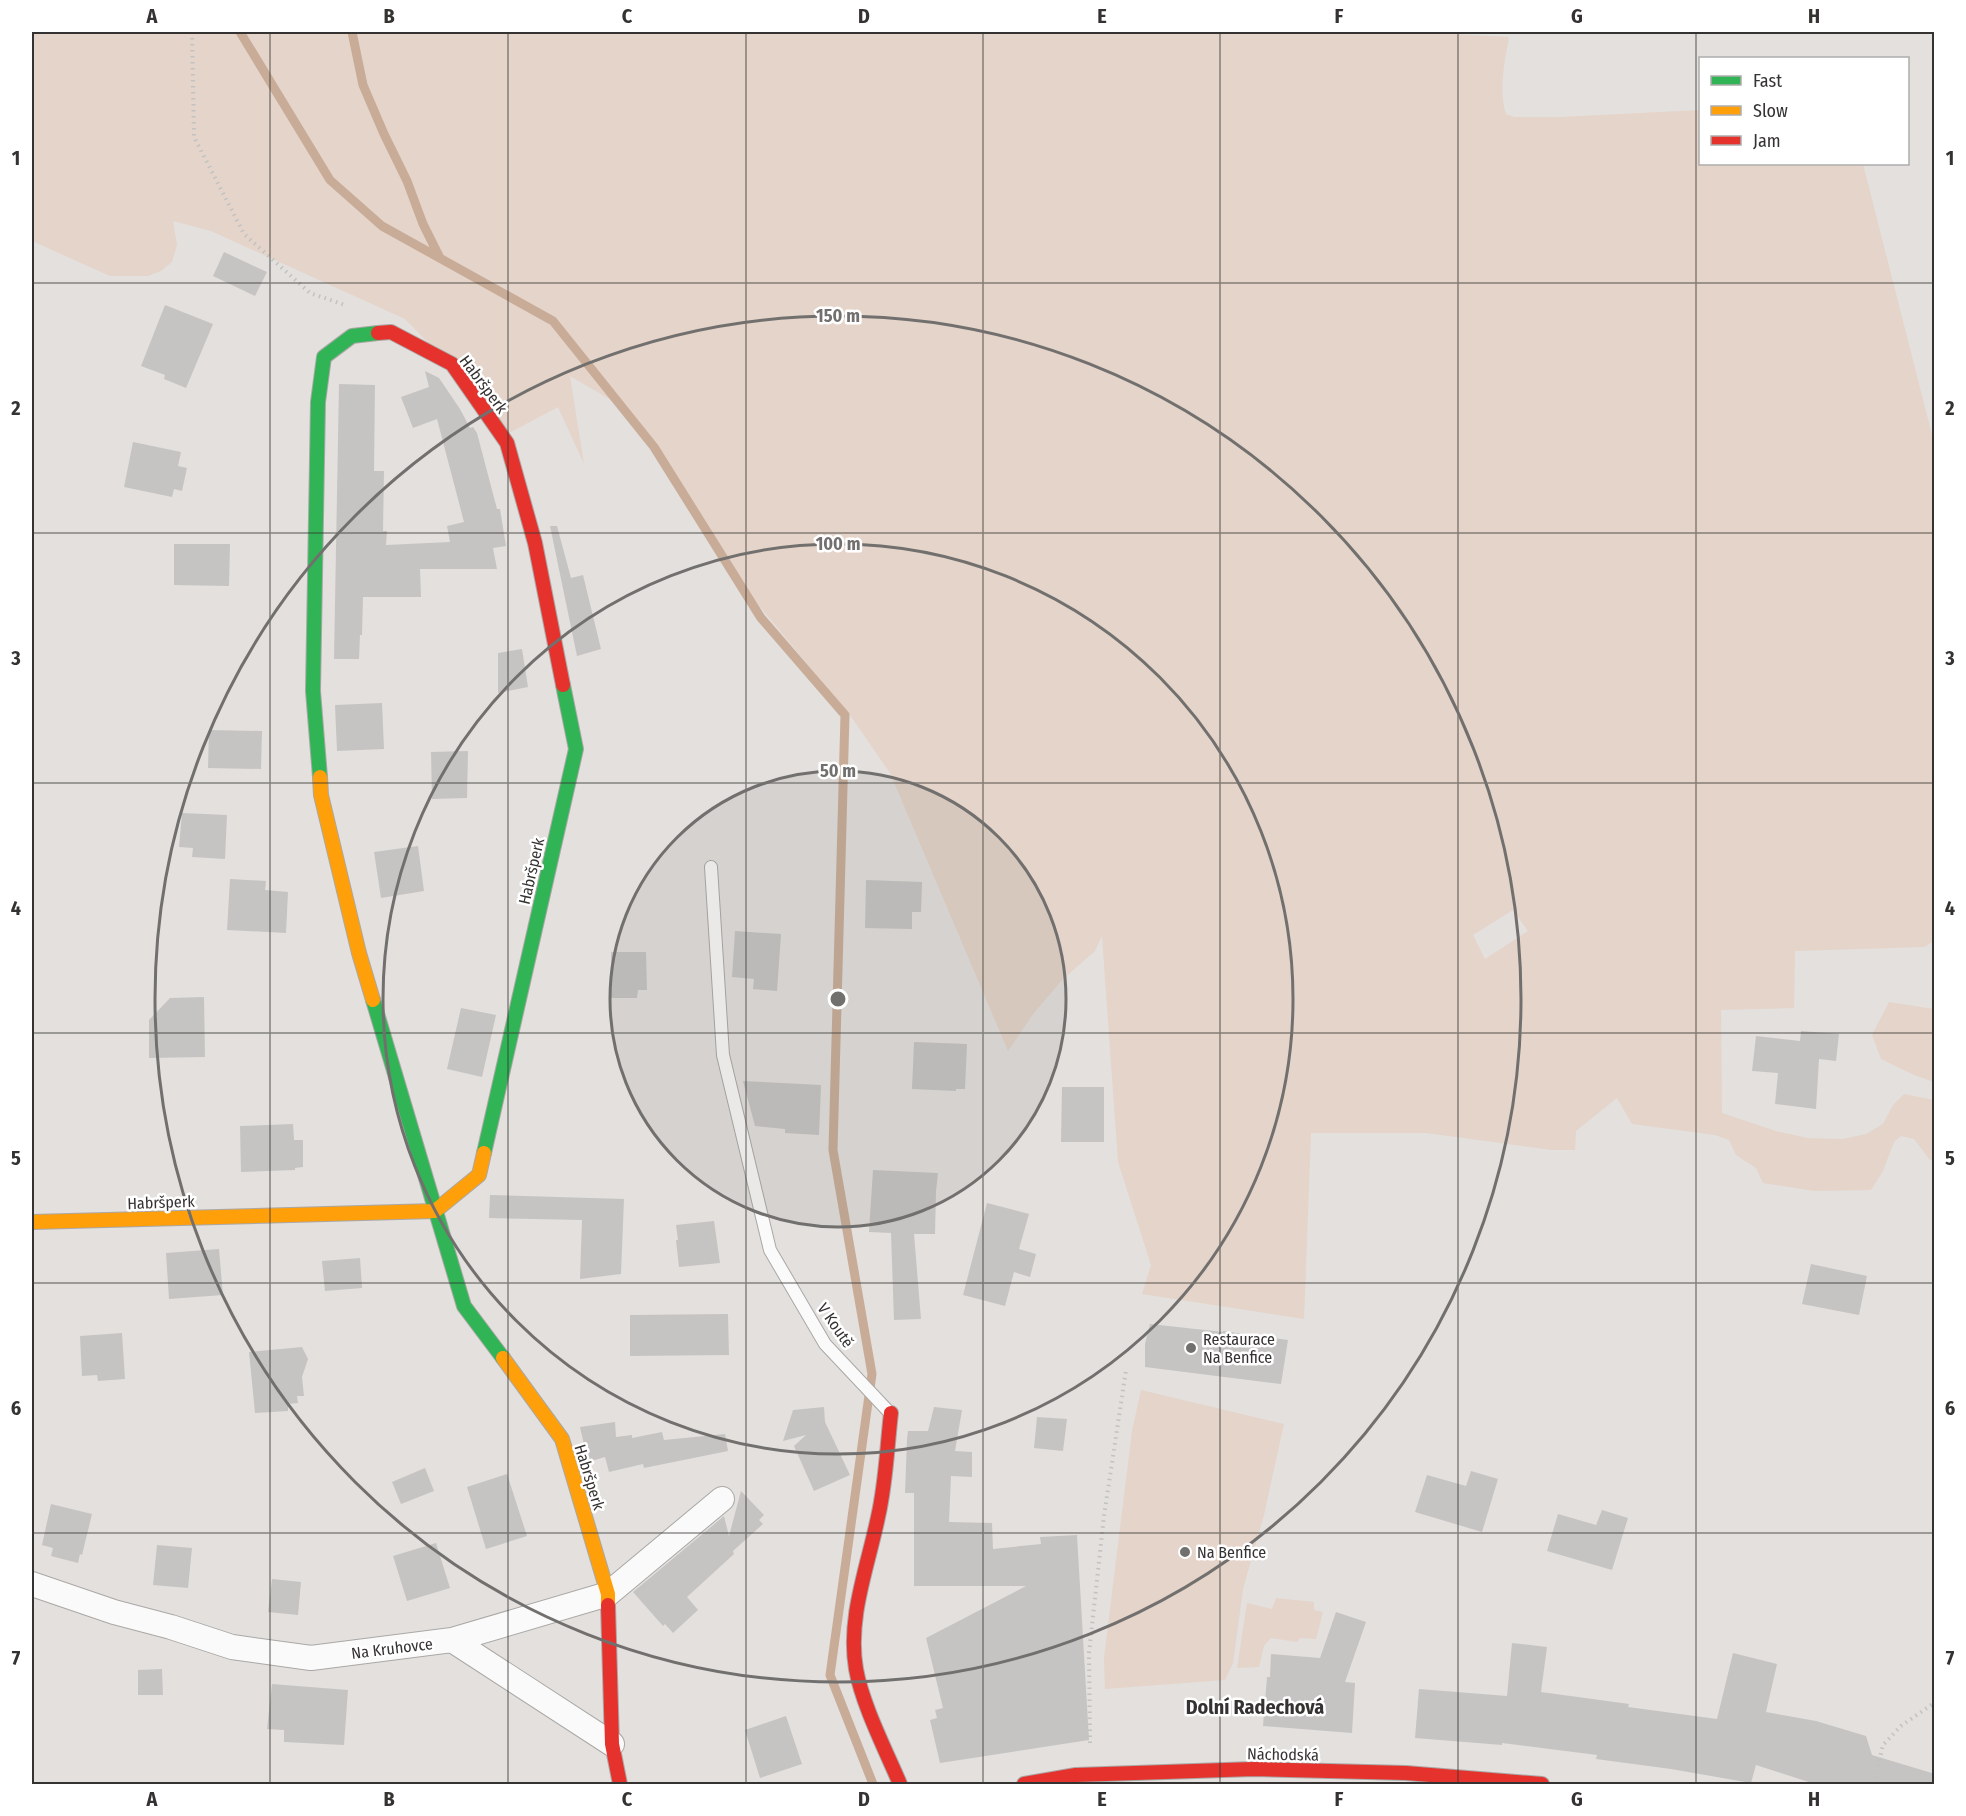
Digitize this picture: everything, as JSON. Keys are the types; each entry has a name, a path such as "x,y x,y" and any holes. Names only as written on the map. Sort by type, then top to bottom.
{"street":[{"name":"Habršperk","path":"32,1222 435,1211 479,1175 576,749 535,543 507,443 452,364 391,332 352,336 324,357 318,402 313,691 321,795 359,953 435,1211 464,1306 562,1439 608,1594 612,1744 620,1785"},
{"name":"V Koutě","path":"891,1413 879,1515 858,1595 855,1639 856,1669 868,1706 900,1785"},
{"name":"Na Kruhovce","path":"32,1584 114,1612 171,1627 232,1647 311,1658 452,1640 608,1594 722,1499"},
{"path":"452,1640 612,1744"},
{"name":"Náchodská","path":"1024,1785 1090,1774 1254,1769 1406,1773 1542,1785"}],"lane":[{"name":"V Koutě","path":"711,867 723,1055 770,1250 825,1344 891,1413"}],"path":[{"path":"192,32 194,137 244,234 310,293 353,308"},
{"path":"1090,1774 1089,1653 1104,1516 1126,1370"},
{"path":"1874,1785 1883,1745 1901,1726 1935,1703"}],"shaded area":[{"path":"32,32 1410,32 1509,37 1503,76 1503,95 1506,114 1514,117 1699,110 1699,165 1863,165 1934,437 1934,941 1924,947 1795,951 1794,1008 1721,1010 1722,1113 1776,1131 1808,1138 1843,1139 1866,1134 1883,1124 1893,1105 1904,1094 1934,1100 1934,1160 1930,1160 1914,1139 1901,1136 1894,1142 1883,1171 1871,1190 1814,1191 1763,1183 1756,1168 1736,1155 1729,1140 1715,1135 1632,1124 1617,1098 1576,1131 1575,1150 1552,1150 1426,1133 1311,1133 1304,1319 1142,1294 1151,1265 1118,1162 1102,936 1095,951 1063,979 1034,1013 1008,1051 890,773 852,718 747,591 639,424 623,407 570,376 584,464 558,407 509,433 453,368 405,319 211,231 173,221 177,245 172,262 161,271 148,276 110,276 32,241","holes":["1513,910 1528,931 1485,959 1473,935"]},
{"path":"1889,1002 1934,1009 1934,1082 1881,1059 1872,1035"},
{"name":"Na Benfice","path":"1141,1390 1284,1424 1264,1515 1243,1589 1233,1663 1225,1680 1105,1689 1104,1658 1132,1431"},
{"path":"1276,1598 1314,1602 1314,1610 1323,1612 1316,1639 1300,1638 1297,1642 1271,1638 1264,1646 1259,1667 1237,1668 1247,1603 1272,1609"}],"building":[{"path":"224,252 267,272 255,296 213,276"},
{"path":"165,305 213,324 186,388 164,379 165,375 141,366"},
{"path":"425,371 439,378 470,428 473,427 477,433 497,509 500,509 506,546 493,548 497,569 420,569 421,597 363,597 359,659 334,659 339,384 375,385 374,471 384,471 383,531 387,531 386,545 450,542 447,526 464,522 437,419 413,428 401,397 429,387"},
{"path":"133,442 181,452 178,466 187,468 182,491 174,489 172,497 124,487"},
{"path":"550,526 557,526 571,578 583,575 601,649 577,656"},
{"path":"174,544 230,544 229,586 174,585"},
{"path":"522,649 528,687 498,693 498,653"},
{"path":"382,703 384,749 337,751 335,705"},
{"path":"209,730 262,731 261,769 208,768"},
{"path":"468,751 467,798 432,799 431,752"},
{"path":"182,813 227,815 225,859 192,857 193,848 179,847"},
{"path":"418,846 424,891 381,898 374,852"},
{"path":"230,879 266,881 265,890 288,892 286,933 227,930"},
{"path":"866,880 922,882 921,912 912,912 912,929 865,928"},
{"path":"735,931 781,934 777,991 753,989 754,979 732,977"},
{"path":"611,952 646,952 647,990 638,990 637,998 611,998"},
{"path":"204,997 205,1057 149,1058 149,1020 170,998"},
{"path":"461,1008 496,1015 482,1077 447,1069"},
{"path":"1801,1031 1839,1034 1836,1061 1819,1059 1816,1109 1775,1104 1778,1073 1752,1071 1756,1036 1800,1041"},
{"path":"914,1042 967,1044 965,1089 956,1089 956,1091 912,1089"},
{"path":"743,1081 821,1085 819,1135 785,1133 785,1129 755,1126"},
{"path":"1062,1087 1104,1087 1104,1142 1061,1142"},
{"path":"293,1124 294,1140 303,1140 303,1167 295,1168 295,1170 241,1172 240,1126"},
{"path":"873,1170 938,1173 935,1234 914,1234 921,1319 894,1320 891,1233 869,1232"},
{"path":"490,1195 624,1199 621,1274 580,1279 582,1220 489,1218"},
{"path":"987,1203 1029,1214 1019,1249 1036,1254 1030,1277 1014,1272 1005,1306 963,1295"},
{"path":"714,1221 720,1263 679,1267 676,1225"},
{"path":"219,1249 223,1295 169,1299 166,1253"},
{"path":"360,1258 362,1288 325,1291 322,1261"},
{"path":"1811,1264 1867,1276 1859,1315 1802,1304"},
{"path":"728,1314 729,1355 630,1356 630,1315"},
{"path":"1150,1324 1288,1340 1281,1384 1145,1367 1145,1344"},
{"path":"122,1333 125,1379 98,1381 97,1375 82,1376 80,1336"},
{"path":"302,1347 308,1359 302,1377 304,1396 297,1396 298,1403 288,1404 288,1411 255,1413 249,1352"},
{"path":"824,1407 825,1422 850,1475 814,1491 794,1446 806,1435 783,1441 793,1410"},
{"path":"934,1407 962,1410 955,1451 972,1452 972,1477 951,1476 949,1522 992,1523 993,1549 1041,1544 1040,1537 1077,1535 1089,1740 940,1763 930,1720 937,1718 935,1710 943,1708 926,1638 1026,1586 914,1586 914,1493 905,1493 907,1439 908,1431 928,1431"},
{"path":"1037,1417 1067,1419 1063,1451 1034,1448"},
{"path":"615,1422 616,1437 632,1435 632,1438 662,1432 664,1440 725,1434 728,1451 644,1468 643,1464 609,1472 605,1457 588,1462 580,1427"},
{"path":"425,1468 434,1491 401,1504 392,1482"},
{"path":"1471,1471 1498,1479 1482,1532 1415,1512 1427,1475 1466,1486"},
{"path":"507,1474 527,1536 486,1549 467,1487"},
{"path":"741,1491 764,1515 759,1520 763,1524 687,1597 698,1610 673,1633 665,1624 663,1626 633,1592 724,1516 729,1536"},
{"path":"51,1504 92,1514 78,1563 51,1556 53,1548 42,1545"},
{"path":"1602,1510 1628,1518 1612,1570 1547,1551 1558,1514 1596,1525"},
{"path":"436,1543 450,1588 407,1601 393,1556"},
{"path":"157,1545 192,1548 188,1588 153,1585"},
{"path":"272,1579 301,1582 298,1615 268,1612"},
{"path":"1336,1612 1366,1622 1345,1682 1355,1683 1352,1733 1263,1726 1271,1654 1320,1658"},
{"path":"1512,1643 1547,1647 1541,1692 1717,1719 1733,1653 1777,1664 1766,1712 1816,1721 1866,1736 1872,1755 1935,1774 1935,1785 1818,1785 1756,1765 1751,1783 1596,1759 1597,1755 1502,1743 1502,1745 1415,1738 1419,1689 1507,1696"},
{"path":"162,1669 163,1695 138,1695 138,1670"},
{"path":"272,1684 348,1690 344,1745 284,1742 284,1730 267,1729"},
{"path":"786,1716 802,1764 760,1778 745,1730"}],"waterway":[{"path":"240,32 330,180 382,226 553,321 654,447 761,618 845,715 833,1150 872,1374 830,1675 873,1784"},
{"path":"352,32 363,85 440,258"}],"traffic: fast":[{"path":"320,777 313,691 318,402 324,357 352,336 378,333"},
{"path":"484,1153 576,749 563,685"},
{"path":"373,1000 464,1306 503,1358"}],"traffic: slow":[{"path":"320,777 321,795 359,953 373,1000"},
{"path":"32,1222 435,1211 479,1175 484,1153"},
{"path":"503,1358 562,1439 608,1594 608,1605"}],"traffic: jam":[{"path":"378,333 391,332 452,364 507,443 535,543 563,685"},
{"path":"891,1413 883,1491 856,1611 854,1650 863,1697 900,1784"},
{"path":"608,1605 612,1744 620,1784"},
{"path":"1024,1784 1076,1775 1254,1769 1406,1773 1542,1784"}],"place":[{"name":"Restaurace Na Benfice","path":"1191,1348"},
{"name":"Na Benfice","path":"1185,1552"}],"district":[{"name":"Dolní Radechová","path":"1255,1707"}]}
